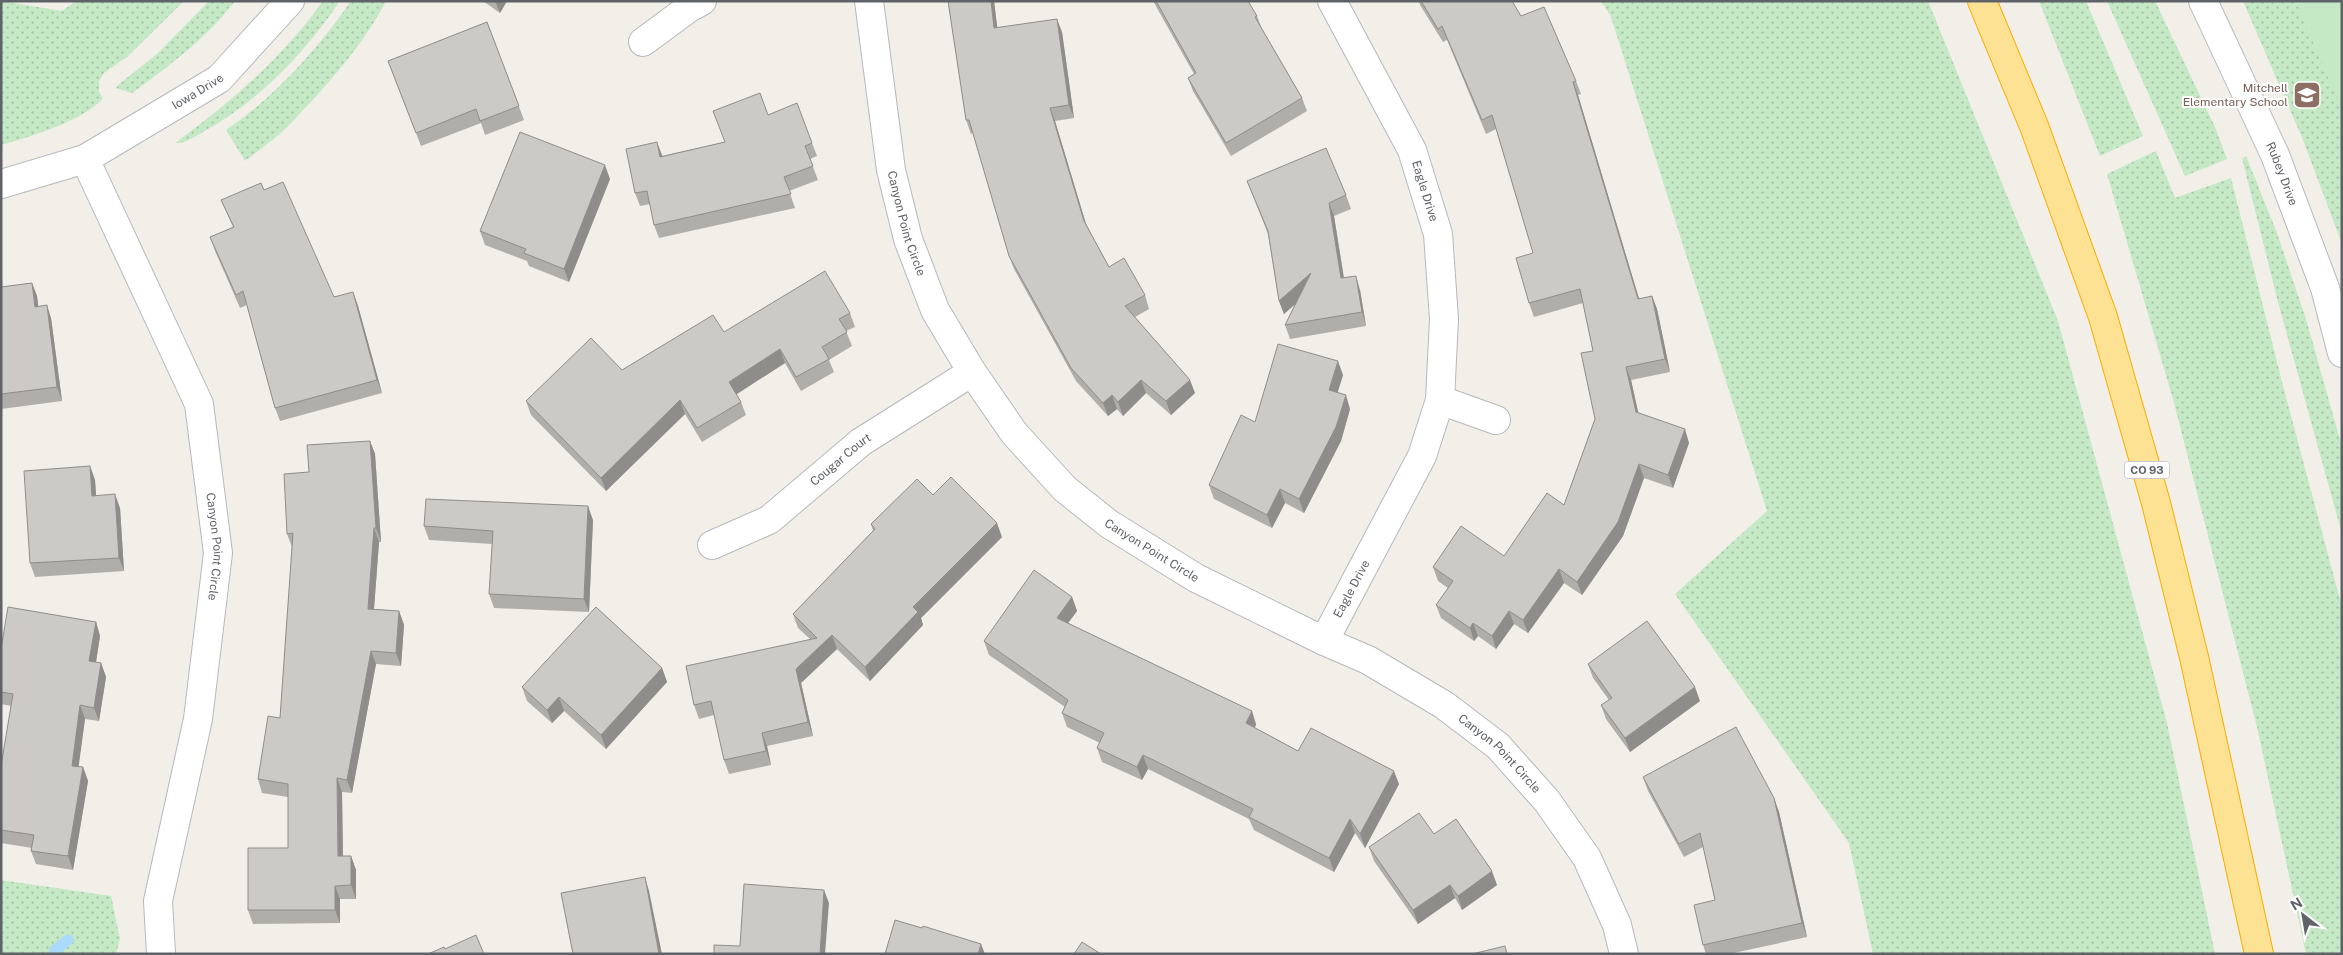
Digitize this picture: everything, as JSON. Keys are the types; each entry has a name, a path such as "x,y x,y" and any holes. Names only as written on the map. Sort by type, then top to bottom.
{"highway":[{"name":"CO 93","path":"1982,1 2034,126 2104,316 2156,503 2194,657 2259,954"}],"street":[{"name":"Iowa Drive","path":"1,184 86,159 219,79 290,1"},
{"path":"643,42 689,8 702,1"},
{"name":"Canyon Point Circle","path":"869,1 891,170 908,239 936,310 972,372 1020,440 1065,489 1109,524 1196,578 1368,660 1436,700 1498,746 1547,801 1587,858 1617,925 1624,954"},
{"name":"Eagle Drive","path":"1324,640 1422,456 1440,400 1444,319 1438,234 1412,150 1332,1"},
{"name":"Rubey Drive","path":"2203,1 2276,155 2325,288 2342,353"},
{"name":"Canyon Point Circle","path":"86,159 199,404 218,553 198,719 158,901 161,954"},
{"name":"Cougar Court","path":"712,545 769,520 861,442 972,372"},
{"path":"1440,400 1496,420"}],"green space":[{"path":"1,1 62,11 76,1 184,1 127,57 104,73 99,81 99,92 103,98 95,106 56,127 1,145"},
{"path":"209,1 235,1 200,39 132,93 116,88 157,54"},
{"path":"323,1 340,1 311,40 279,75 262,91 224,119 189,140 175,143 216,112 255,78 307,22"},
{"path":"351,1 386,1 366,35 328,83 282,131 245,161 226,130 262,103 294,72"},
{"path":"1601,1 1928,1 2058,321 2167,723 2215,954 1873,954 1849,843 1675,594 1767,511 1611,17"},
{"path":"2039,1 2086,1 2143,136 2100,156"},
{"path":"2107,1 2155,1 2215,127 2227,159 2185,176"},
{"name":"Mitchell Elementary School","path":"2243,1 2342,1 2342,244 2303,140"},
{"path":"2296,1 2342,1 2342,110 2300,12"},
{"path":"2156,151 2175,198 2231,178 2282,382 2342,607 2342,954 2306,954 2257,727 2173,399 2107,174"},
{"path":"2246,156 2277,233 2306,319 2342,447 2342,534 2278,302 2242,158"},
{"path":"1,880 111,896 120,939 116,954 1,954"}],"building":[{"path":"948,1 991,1 994,28 1057,19 1069,105 1050,108 1084,221 1109,267 1124,258 1145,295 1125,306 1190,380 1166,401 1141,380 1118,402 1112,395 1103,403 1071,368 1009,256 969,120 966,120"},
{"path":"1156,1 1248,1 1257,16 1255,17 1302,98 1226,143 1188,78 1196,73"},
{"path":"1421,1 1512,1 1521,16 1544,7 1576,81 1573,82 1638,299 1652,296 1665,359 1626,367 1636,412 1685,429 1668,475 1639,464 1618,522 1577,582 1559,569 1523,620 1509,611 1492,636 1473,623 1470,628 1436,605 1453,581 1433,567 1461,526 1504,556 1547,493 1564,505 1595,419 1581,353 1593,351 1580,289 1529,303 1516,258 1533,253 1492,115 1482,120 1442,26 1438,29"},
{"path":"487,22 519,106 480,121 476,109 416,133 388,61"},
{"path":"760,93 768,115 797,103 812,143 805,146 813,166 784,177 791,194 654,225 647,191 635,193 626,149 657,142 660,157 725,142 713,111"},
{"path":"520,132 605,165 564,269 524,253 526,249 480,231"},
{"path":"1326,148 1346,195 1329,203 1341,278 1356,276 1362,312 1285,325 1311,273 1279,301 1268,231 1247,181"},
{"path":"283,182 334,297 353,292 377,380 275,408 243,291 236,295 210,237 234,227 221,200 261,183 264,190"},
{"path":"825,271 850,313 839,319 847,332 822,347 829,359 796,377 780,349 729,382 741,402 697,428 680,400 601,478 526,401 591,338 622,370 713,315 724,332"},
{"path":"32,283 35,307 47,305 57,387 1,394 1,287"},
{"path":"1278,344 1338,361 1329,390 1346,395 1336,427 1299,499 1280,489 1267,515 1209,485 1241,415 1255,422"},
{"path":"370,441 376,528 374,528 368,609 399,611 396,653 371,651 347,780 337,778 338,856 351,856 351,885 335,886 335,910 248,910 248,848 288,848 288,784 258,779 268,716 280,718 293,533 287,534 284,474 309,472 307,445"},
{"path":"90,466 92,496 115,494 119,558 30,563 24,471"},
{"path":"951,477 997,523 913,607 918,612 865,667 832,635 796,669 808,722 762,733 766,751 724,760 711,701 694,705 686,666 817,638 793,614 875,529 871,524 917,479 933,495"},
{"path":"426,499 588,506 584,599 489,594 493,531 424,526"},
{"path":"1034,570 1072,597 1057,618 1252,711 1246,723 1298,751 1311,728 1394,771 1360,834 1350,819 1329,858 1249,817 1253,809 1143,755 1137,767 1097,748 1104,733 1062,713 1068,700 984,641"},
{"path":"8,607 96,622 89,661 101,663 94,708 80,705 72,766 83,767 68,856 31,851 34,835 1,830 1,766 13,694 1,692 1,649"},
{"path":"596,607 662,668 601,735 559,697 547,710 522,687"},
{"path":"1647,621 1695,687 1625,738 1601,705 1612,698 1588,664"},
{"path":"1736,727 1774,798 1802,923 1703,945 1694,905 1715,900 1700,833 1679,844 1643,777"},
{"path":"1419,813 1434,834 1456,819 1492,871 1458,896 1450,885 1413,910 1369,847"},
{"path":"645,877 659,954 573,954 561,893"},
{"path":"744,884 824,890 820,954 714,954 714,945 740,946"},
{"path":"895,920 922,928 923,926 981,944 978,954 885,954"},
{"path":"476,935 484,954 428,954 444,947 445,949"},
{"path":"1082,942 1101,954 1074,954"},
{"path":"1505,946 1507,954 1472,954"}],"waterway":[{"path":"54,954 55,950 68,940"}],"place":[{"name":"Mitchell Elementary School","path":"2307,95"}]}
